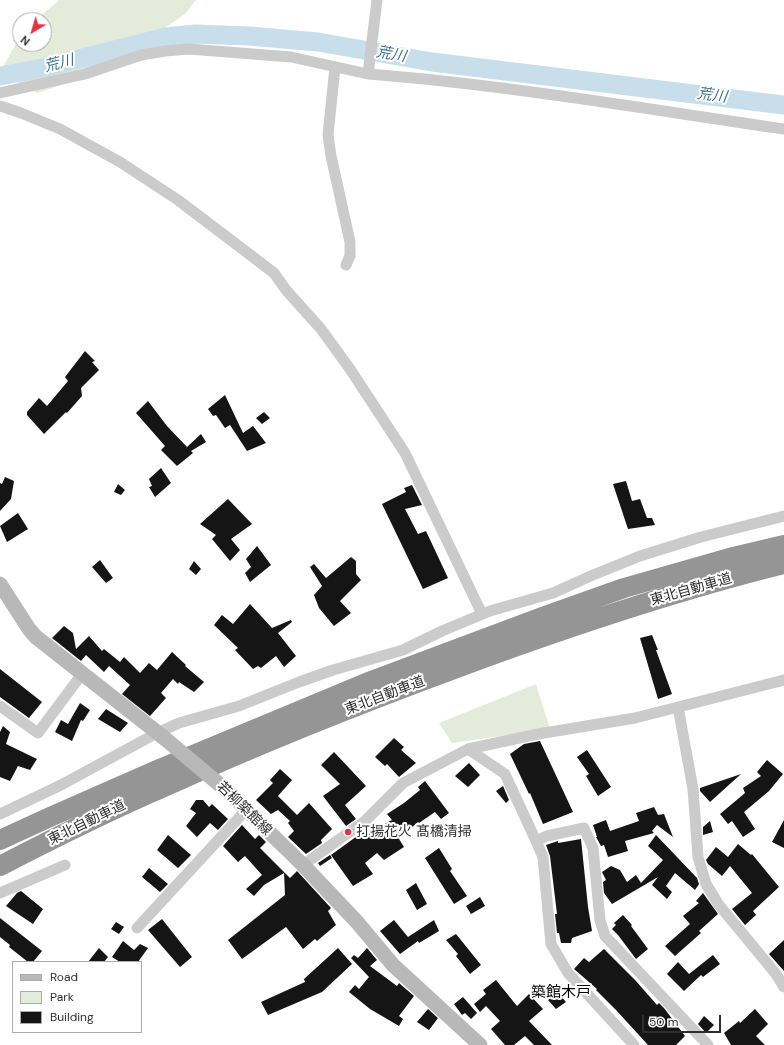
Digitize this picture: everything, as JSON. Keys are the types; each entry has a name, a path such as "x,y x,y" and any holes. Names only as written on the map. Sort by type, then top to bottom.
{"highway":[{"name":"東北自動車道","path":"0,840 155,771 371,681 624,588 729,558 784,546"},
{"name":"東北自動車道","path":"0,866 164,787 378,697 549,634 735,576 784,564"}],"main road":[{"name":"若柳築館線","path":"0,584 29,630 36,637 160,735 226,790 303,865 357,922 393,965 480,1045"}],"street":[{"path":"369,70 377,0"},
{"path":"0,93 85,74 141,55 165,50 189,49 291,57 334,67 369,70 425,79 547,94 784,129"},
{"path":"334,67 328,135 331,156 350,242 350,256 346,265"},
{"path":"0,106 22,113 60,129 120,162 178,200 274,273 286,290 321,329 350,369 405,453 482,614"},
{"path":"0,814 160,735 179,723 239,706 333,670 403,650 482,614 553,593 640,556 701,537 784,516"},
{"path":"0,706 38,733 82,674"},
{"path":"303,865 365,821 403,783 468,749 538,734 635,718 784,680"},
{"path":"678,707 693,789 698,857 706,884 719,905 776,974 784,987"},
{"path":"468,749 505,774 543,857 551,944 568,973 634,1045"},
{"path":"137,928 246,810"},
{"path":"536,841 547,836 584,828 593,848 600,920 604,936 708,1045"},
{"path":"0,893 65,865"}],"green space":[{"path":"59,0 196,0 185,14 124,56 73,81 37,93 13,80 1,71 12,51 12,52 52,52 52,12 45,12"},
{"path":"536,684 550,729 452,743 439,723"}],"building":[{"path":"85,351 95,361 92,362 99,370 81,388 82,396 67,413 66,412 44,434 27,415 27,412 39,398 47,406 68,381 65,377"},
{"path":"225,395 243,433 253,426 266,443 247,451 230,425 225,428 216,415 213,416 208,409"},
{"path":"148,401 167,426 187,447 201,434 206,442 191,451 193,453 177,466 161,450 165,446 136,413"},
{"path":"264,412 270,418 262,424 256,418"},
{"path":"161,468 171,483 155,497 149,487 152,486 149,479"},
{"path":"5,477 14,481 11,499 0,511 0,483 2,484"},
{"path":"626,481 632,501 640,499 647,518 652,518 655,525 628,529 613,484"},
{"path":"118,484 125,490 121,495 114,492"},
{"path":"412,485 422,505 405,509 418,534 426,531 448,578 423,589 382,504 406,492 404,488"},
{"path":"228,499 252,524 231,539 240,550 230,561 212,539 216,535 200,524"},
{"path":"18,513 28,529 7,542 0,526"},
{"path":"257,546 271,565 250,582 245,573 251,567 246,559"},
{"path":"351,557 356,561 356,574 361,580 340,601 351,613 334,626 319,608 314,595 322,586 310,567 314,564 326,578"},
{"path":"100,560 113,578 106,583 92,567"},
{"path":"194,561 201,569 196,575 189,569"},
{"path":"250,604 272,628 291,620 292,622 278,633 296,656 284,667 276,656 261,668 258,666 253,669 235,650 238,648 214,625 222,615 233,624"},
{"path":"64,626 73,633 76,649 89,636 102,651 104,649 120,662 124,657 140,673 149,663 157,670 172,652 186,665 185,666 204,682 194,692 179,682 178,684 173,679 161,693 166,698 150,716 122,694 130,685 109,666 104,672 86,655 81,661 52,638"},
{"path":"652,635 672,694 658,699 640,638"},
{"path":"0,669 42,702 29,718 0,697"},
{"path":"80,703 90,710 83,721 81,720 72,741 55,732 61,720 68,724"},
{"path":"106,709 128,723 120,732 98,719"},
{"path":"3,726 10,732 6,744 37,759 30,770 18,766 10,781 0,777 0,732"},
{"path":"394,738 404,747 401,750 416,763 399,777 387,764 385,766 375,757"},
{"path":"540,741 573,812 543,824 530,793 529,794 510,754 524,744"},
{"path":"587,750 611,787 598,796 586,776 589,774 577,757"},
{"path":"334,752 366,786 345,805 356,819 346,826 323,796 340,784 321,765"},
{"path":"767,760 783,774 769,791 744,812 755,829 743,837 732,821 728,824 720,814 745,793 743,788 761,776 757,772"},
{"path":"469,763 480,775 468,787 455,776"},
{"path":"280,769 292,780 278,796 297,815 309,803 332,829 321,840 322,843 306,854 288,837 294,831 288,823 290,821 278,810 271,814 256,800 273,783 270,780"},
{"path":"741,774 710,802 700,791 700,788"},
{"path":"425,781 449,813 441,819 435,812 419,823 418,822 399,839 404,847 384,860 377,853 365,863 373,874 353,886 331,855 364,831 366,834 392,820 387,814 420,790 418,787"},
{"path":"503,786 509,800 506,803 496,791"},
{"path":"196,800 203,800 209,807 212,804 228,819 218,830 210,823 197,837 186,826 196,813 190,809"},
{"path":"654,807 658,815 664,814 673,837 657,825 652,831 654,833 625,841 628,851 608,857 604,845 601,846 596,837 593,825 606,820 610,831 639,821 636,813"},
{"path":"784,820 784,848 772,842"},
{"path":"710,821 713,832 703,835 703,827"},
{"path":"242,825 255,839 259,835 266,842 260,848 290,878 297,871 331,908 328,911 336,925 317,941 315,939 303,949 286,927 242,959 228,940 285,895 284,873 264,885 254,896 246,889 262,875 245,856 238,862 223,846"},
{"path":"168,835 191,855 178,868 157,850"},
{"path":"656,835 697,878 699,884 695,890 675,873 666,886 672,892 667,899 652,885 658,877 612,904 604,893 603,882 606,880 602,872 611,866 620,870 627,882 636,875 641,883 663,860 648,846"},
{"path":"581,839 592,931 572,938 571,943 561,943 559,933 557,933 555,914 557,914 550,856 546,845 558,841 558,843"},
{"path":"738,844 751,855 752,854 779,887 753,911 756,915 745,925 732,909 752,893 730,866 722,876 708,864 706,860 716,847 728,857"},
{"path":"439,848 452,869 450,871 467,896 454,904 425,858"},
{"path":"330,855 332,858 320,866 318,863"},
{"path":"149,868 168,884 160,892 142,877"},
{"path":"416,883 427,904 417,910 406,890"},
{"path":"21,891 43,909 33,924 6,906 17,893"},
{"path":"703,893 718,914 699,931 701,933 675,956 665,946 690,924 683,916 699,903 696,901"},
{"path":"480,897 485,906 471,914 466,906"},
{"path":"623,915 632,925 631,926 648,949 636,959 612,929 616,925 614,923"},
{"path":"0,918 42,951 34,961 27,961 9,947 10,945 0,937"},
{"path":"162,919 192,957 180,967 148,930"},
{"path":"394,920 408,937 434,920 439,931 419,943 418,941 400,954 380,931"},
{"path":"116,922 124,927 119,934 111,929"},
{"path":"456,934 481,965 470,974 456,956 458,954 446,940"},
{"path":"784,940 784,971 769,954"},
{"path":"123,941 134,950 140,944 148,948 139,961 118,961 112,957"},
{"path":"99,948 108,957 105,961 89,961"},
{"path":"338,948 352,964 322,992 268,1015 261,1002 305,982 304,979"},
{"path":"367,948 377,960 370,966 397,986 399,983 414,996 399,1016 403,1019 399,1026 370,1009 349,992 355,985 359,989 369,977 351,958 354,955 358,958"},
{"path":"604,949 636,981 657,1005 659,1003 664,1008 685,1036 676,1045 648,1045 596,990 597,989 574,969 584,958 589,962"},
{"path":"713,955 720,964 703,977 701,975 684,991 667,974 678,962 689,974"},
{"path":"496,980 517,1006 529,994 543,1009 529,1021 552,1045 534,1045 525,1036 514,1045 505,1045 491,1029 500,1021 486,1006 480,1012 474,1004 486,994 483,990"},
{"path":"558,993 566,1002 556,1009 548,1000"},
{"path":"463,997 477,1013 471,1019 465,1013 462,1015 454,1004"},
{"path":"428,1009 438,1018 429,1030 417,1022"},
{"path":"755,1009 768,1024 756,1036 765,1045 731,1045 724,1033 739,1021 740,1023"},
{"path":"704,1016 714,1025 706,1033 698,1024"}],"waterway":[{"name":"荒川","path":"0,76 43,68 166,37 195,34 249,36 318,42 432,62 784,105"}],"place":[{"name":"打揚花火 髙橋清掃","path":"348,832"}],"district":[{"name":"築館木戸","path":"561,993"}]}
